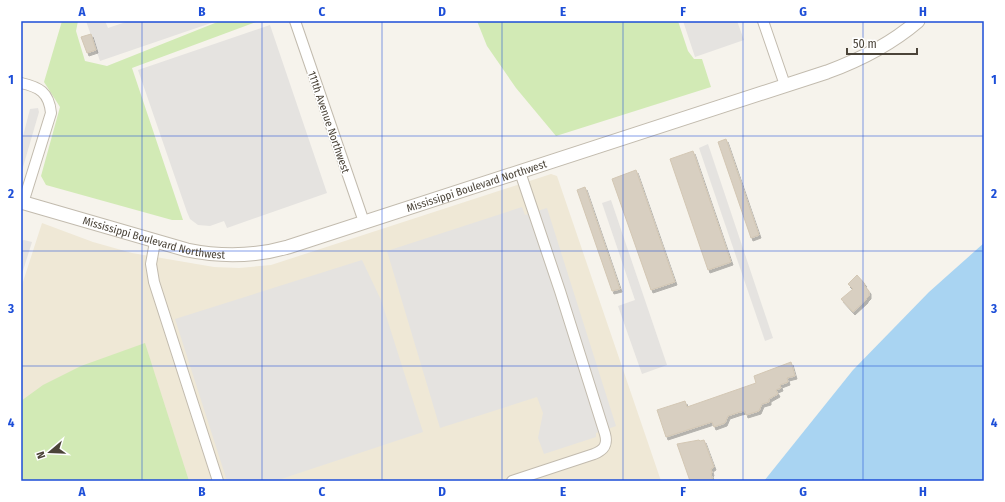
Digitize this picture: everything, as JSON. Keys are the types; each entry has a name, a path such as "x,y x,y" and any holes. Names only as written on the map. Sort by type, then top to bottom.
{"street":[{"name":"111th Avenue Northwest","path":"295,21 364,222"},
{"path":"763,21 785,85"},
{"name":"Mississippi Boulevard Northwest","path":"22,202 154,242 208,254 244,256 278,250 827,72 854,62 896,38 918,21"},
{"path":"21,83 38,88 43,92 48,99 51,113 22,202"},
{"path":"512,481 594,454 604,449 606,444 605,434 560,291 520,172"},
{"path":"154,242 151,264 154,282 218,481"}],"shaded area":[{"path":"86,21 105,21 108,28 129,21 214,22 100,61"},
{"path":"683,21 737,21 744,40 695,57"},
{"path":"270,25 327,193 227,228 224,221 210,226 198,225 190,219 187,212 138,70"},
{"path":"38,108 39,112 21,174 21,144 30,109"},
{"path":"708,144 773,338 765,341 699,148"},
{"path":"551,174 557,176 661,481 21,481 21,288 42,223 93,242 132,253 214,267 239,268 271,265"},
{"path":"611,200 667,365 642,374 618,306 635,300 602,203"},
{"path":"522,207 525,215 547,208 616,426 596,433 596,437 544,454 538,438 543,413 537,397 440,428 387,251"},
{"path":"24,240 32,242 21,277 21,241"},
{"path":"362,260 381,300 423,432 275,481 227,481 175,319"}],"green space":[{"path":"62,21 78,21 76,31 85,61 107,66 220,21 259,21 132,68 183,220 172,220 46,185 41,176 60,107 44,82"},
{"path":"477,21 678,21 688,51 694,59 702,59 711,87 556,136 516,88 487,46"},
{"path":"145,343 189,481 21,481 21,401 43,385 81,366"}],"water":[{"path":"984,243 984,481 764,481 853,370 929,292"}],"building":[{"path":"91,34 96,50 87,53 81,37"},
{"path":"726,139 759,235 751,238 718,142"},
{"path":"693,151 731,262 708,270 670,159"},
{"path":"636,170 675,282 651,290 612,179"},
{"path":"585,187 620,289 612,291 577,190"},
{"path":"857,275 869,291 869,296 853,312 841,299 853,289 848,284"},
{"path":"791,362 795,376 787,378 788,382 780,385 781,388 776,390 778,394 769,399 769,402 762,404 759,411 746,415 745,411 740,412 728,416 725,423 714,427 712,422 666,437 657,410 685,401 687,407 756,383 754,376"},
{"path":"704,440 714,467 711,469 713,481 690,481 677,444"}]}
